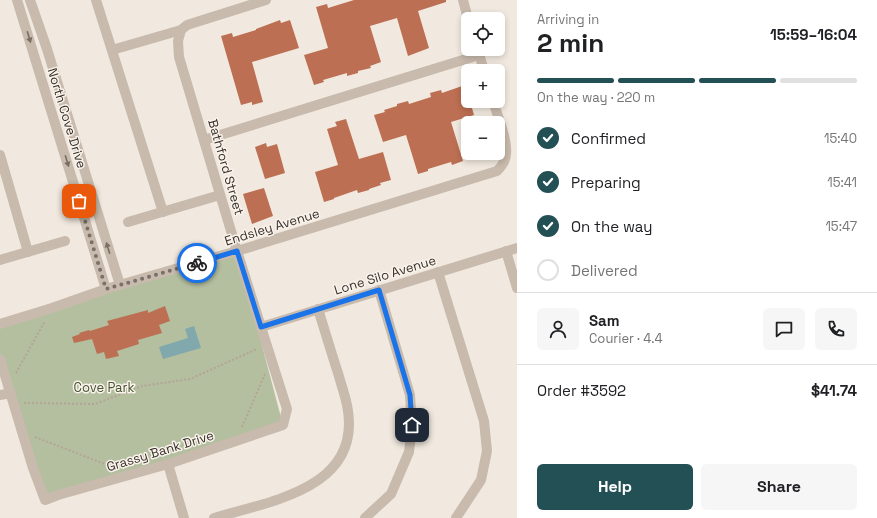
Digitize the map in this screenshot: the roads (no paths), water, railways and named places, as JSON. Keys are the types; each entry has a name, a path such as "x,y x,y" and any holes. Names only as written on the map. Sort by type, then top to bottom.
{"street":[{"name":"North Cove Drive","path":"17,0 106,289"},
{"name":"North Cove Drive","path":"30,0 47,49 120,285"},
{"path":"96,0 162,212"},
{"path":"112,50 181,30 187,25 266,0"},
{"path":"462,0 466,12"},
{"name":"Bathford Street","path":"181,30 178,41 179,57 237,251 287,408 283,425"},
{"path":"204,140 466,56"},
{"name":"Endsley Avenue","path":"0,324 106,289 237,251 497,171 503,165 507,154 504,136 495,108"},
{"path":"0,155 28,252"},
{"path":"128,222 220,194"},
{"path":"0,260 65,241"},
{"name":"Lone Silo Avenue","path":"261,327 517,248"},
{"path":"506,251 517,288"},
{"path":"438,272 484,421 487,451 481,480 456,518"},
{"path":"365,518 391,494 409,452 412,425 410,395 379,290"},
{"path":"214,518 288,496 311,486 330,472 343,452 350,430 348,406 318,309"},
{"path":"0,359 11,394 0,395"},
{"name":"Grassy Bank Drive","path":"11,394 33,468 45,500 58,494 168,464 283,425"},
{"path":"168,464 184,518"}],"water":[{"path":"194,326 201,348 163,359 159,347 188,338 185,329"}],"park label":[{"name":"Cove Park","path":"104,387"}]}
